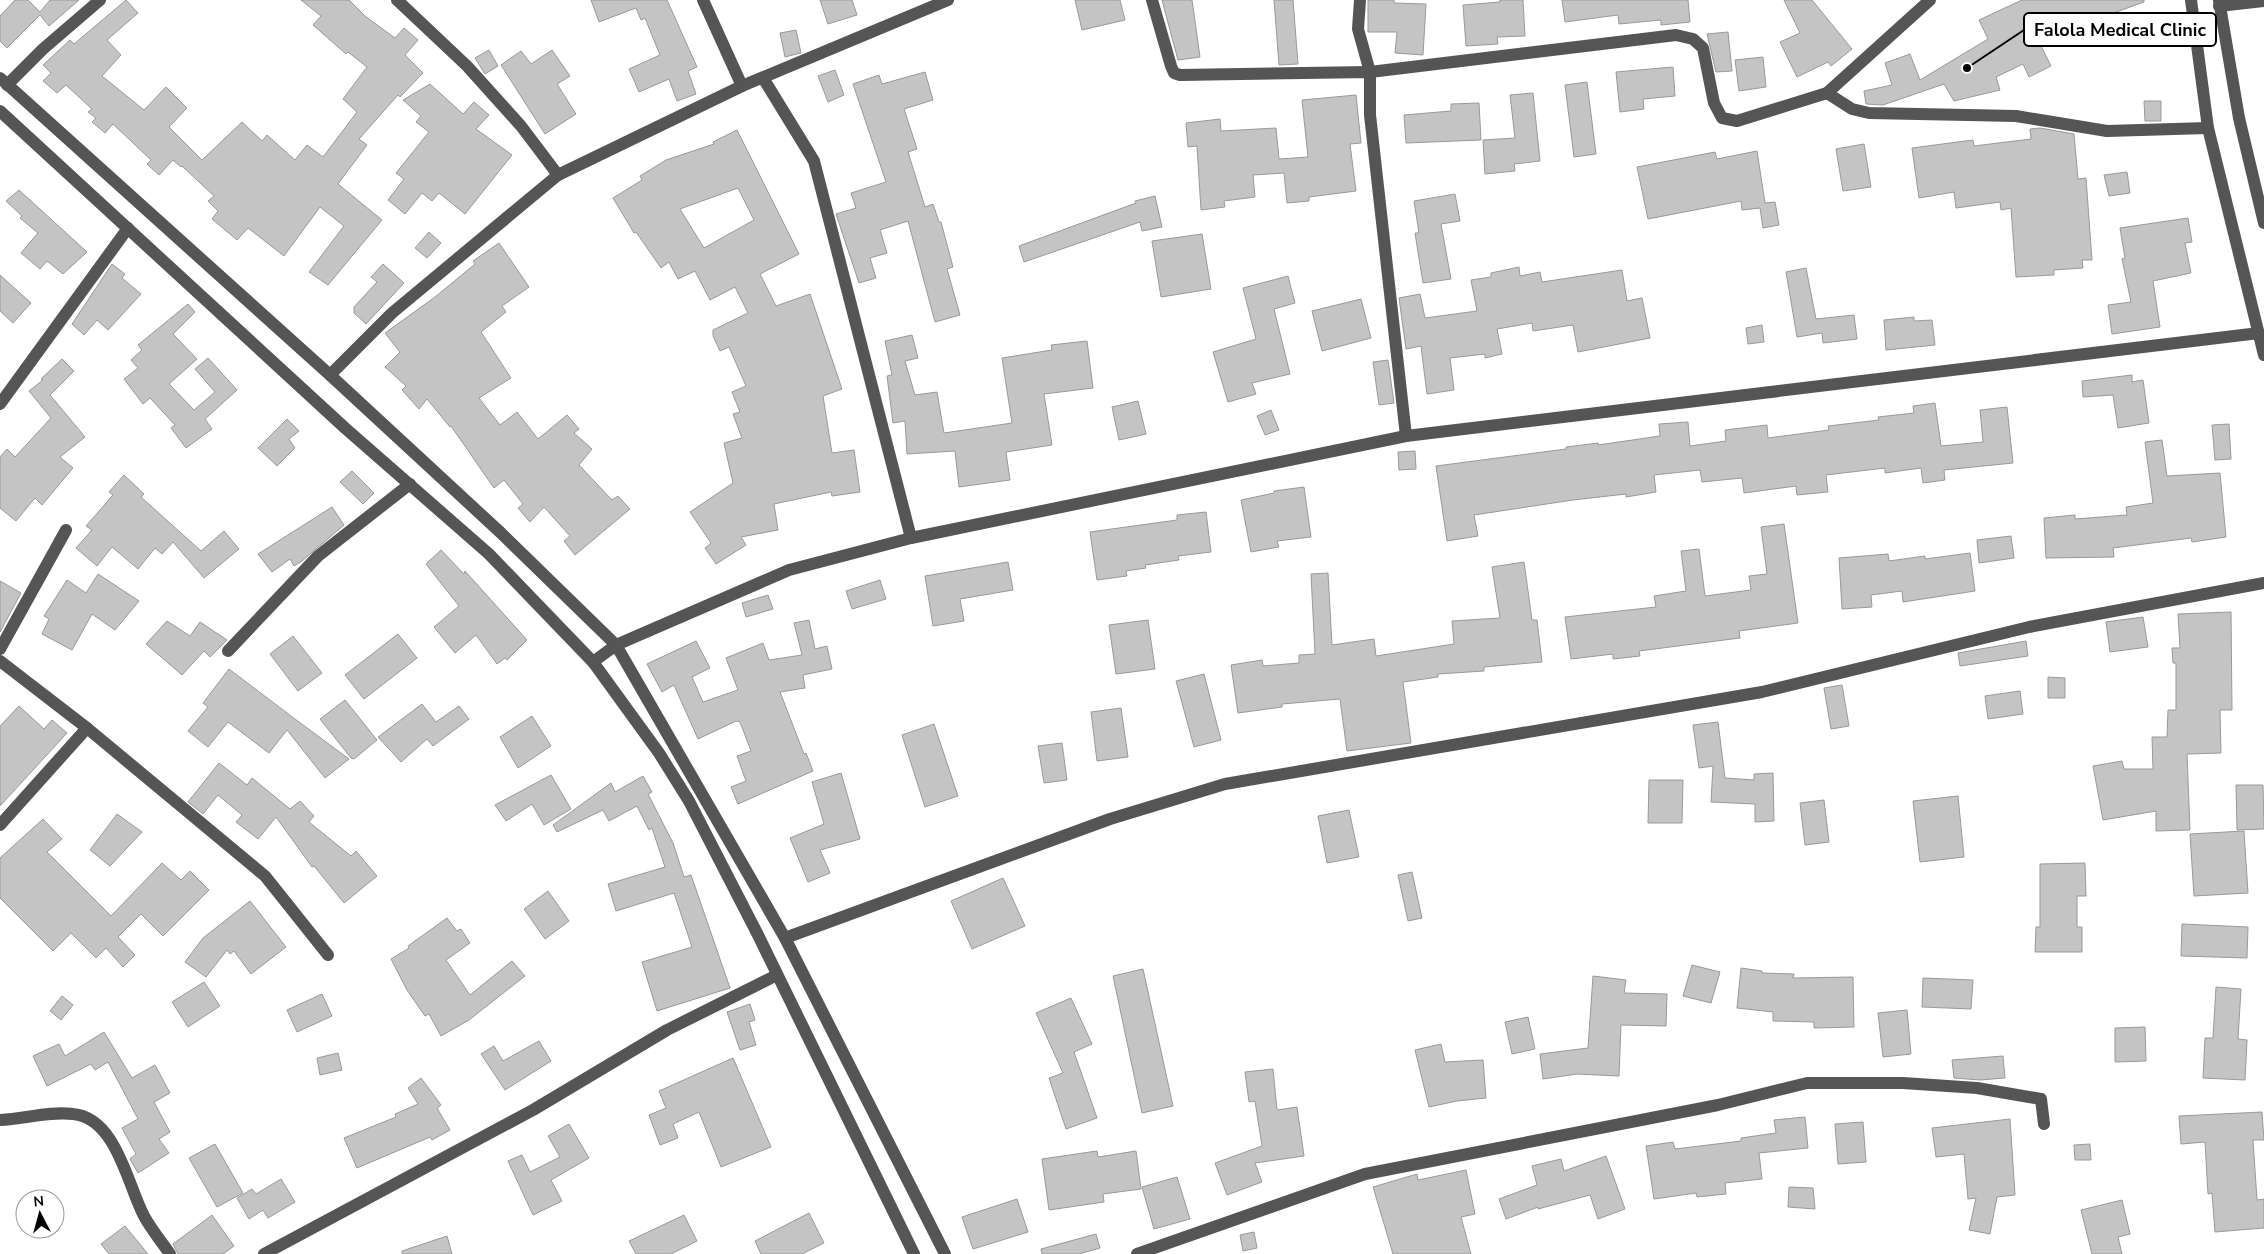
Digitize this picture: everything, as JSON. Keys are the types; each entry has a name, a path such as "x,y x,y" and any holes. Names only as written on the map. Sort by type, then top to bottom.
{"street":[{"path":"100,0 4,82 330,375 502,533 616,645 785,938 945,1254"},
{"path":"397,0 467,66 521,126 558,175"},
{"path":"703,0 742,86"},
{"path":"330,375 392,313 558,175 742,86 933,2 948,0"},
{"path":"1152,0 1171,66 1174,73 1180,75 1370,72 1676,36 1694,39 1703,48 1714,103 1722,118 1737,121 1826,93 1930,0"},
{"path":"1360,0 1358,29 1370,72 1370,115 1406,436"},
{"path":"2191,0 2208,128 2264,355"},
{"path":"2264,1 2219,3 2239,118 2264,223"},
{"path":"763,78 814,161 910,538"},
{"path":"1826,93 1852,109 1869,113 2016,116 2107,131 2208,128"},
{"path":"0,111 345,428 490,554 593,662 659,753 689,801 914,1254"},
{"path":"0,404 128,228"},
{"path":"593,662 616,645 789,570 910,538 1406,436 2259,334"},
{"path":"228,651 318,556 410,484"},
{"path":"0,649 66,530"},
{"path":"785,938 1110,819 1225,784 1762,692 2029,627 2264,583"},
{"path":"0,661 87,728 265,876 328,955"},
{"path":"0,825 87,728"},
{"path":"264,1254 533,1110 667,1030 777,975"},
{"path":"1137,1254 1365,1174 1718,1105 1807,1083 1903,1084 1977,1088 2042,1099 2044,1124"},
{"path":"0,1120 54,1114 75,1114 95,1120 108,1135 144,1216 170,1254"}],"building":[{"path":"15,0 28,0 40,12 50,0 79,0 49,26 40,15 7,48 0,41 0,16"},
{"path":"126,0 138,13 107,40 121,55 102,76 144,110 166,87 187,108 169,127 202,160 242,122 262,141 267,135 295,160 307,145 323,157 357,112 343,99 367,67 348,52 346,54 313,25 321,16 301,0 349,0 365,16 395,38 404,28 418,40 405,55 423,73 400,97 398,95 359,139 367,145 338,184 382,220 328,285 309,272 344,226 320,207 284,256 248,228 237,240 212,219 218,211 208,201 214,196 182,166 173,160 159,175 147,164 151,160 113,124 105,133 92,122 96,118 88,112 92,109 66,85 57,93 43,81 51,73 43,65 70,40 74,44"},
{"path":"591,0 667,0 697,67 688,71 696,94 677,101 669,79 639,92 629,69 660,55 645,18 641,20 636,8 599,22"},
{"path":"820,0 852,0 857,15 828,24"},
{"path":"1075,0 1120,0 1125,20 1082,30"},
{"path":"1162,0 1192,0 1200,57 1178,60"},
{"path":"1274,0 1293,0 1298,64 1279,65"},
{"path":"1368,0 1394,0 1394,3 1426,4 1423,55 1395,53 1397,32 1368,32"},
{"path":"1500,0 1523,0 1525,36 1497,37 1498,44 1466,46 1463,5 1500,2"},
{"path":"1562,0 1688,0 1690,22 1661,25 1661,20 1619,24 1618,15 1565,22"},
{"path":"1784,0 1812,0 1852,49 1831,66 1828,62 1797,77 1780,42 1800,33"},
{"path":"2022,0 2144,0 2144,2 2066,30 2064,17 2034,32 2051,66 2029,77 2023,64 1996,77 2000,90 1954,101 1944,84 1883,105 1866,104 1864,91 1892,85 1885,63 1910,54 1920,80 1988,39 1979,20"},
{"path":"796,30 801,53 785,57 780,33"},
{"path":"1728,32 1732,71 1716,72 1707,34"},
{"path":"489,50 498,66 485,74 475,58"},
{"path":"552,50 570,76 557,84 576,114 545,134 501,65 521,51 531,64"},
{"path":"1763,57 1766,87 1739,91 1735,60"},
{"path":"1673,67 1675,96 1643,99 1644,109 1620,112 1616,72"},
{"path":"835,70 844,95 828,102 818,76"},
{"path":"925,72 933,100 904,109 917,149 908,152 925,207 933,204 939,222 941,222 953,267 947,269 960,315 935,322 908,221 880,230 887,253 870,258 876,278 859,283 836,214 856,208 851,193 886,182 853,84 879,75 882,84"},
{"path":"1587,82 1596,154 1574,157 1565,85"},
{"path":"430,84 463,114 474,102 489,115 476,129 512,155 465,214 439,193 432,201 422,193 405,214 388,200 404,179 396,173 429,132 416,122 421,116 403,100"},
{"path":"1533,93 1540,161 1514,164 1515,171 1485,174 1483,140 1515,138 1510,95"},
{"path":"1356,95 1361,143 1350,144 1356,191 1309,197 1309,201 1287,203 1284,173 1253,175 1255,197 1224,201 1225,207 1201,210 1197,146 1188,147 1186,123 1220,119 1221,131 1276,128 1279,159 1308,157 1302,100"},
{"path":"2144,101 2161,101 2161,121 2145,121"},
{"path":"1479,103 1481,140 1406,143 1404,115 1451,111 1451,104"},
{"path":"2040,128 2074,134 2078,179 2086,178 2092,260 2082,260 2083,268 2054,270 2054,275 2016,277 2011,208 2001,210 2000,202 1956,208 1954,192 1919,198 1912,148 1973,140 1974,146 2031,139 2030,129"},
{"path":"737,130 799,254 760,274 776,306 810,294 842,389 823,396 832,453 854,450 860,492 832,496 831,492 774,504 778,530 741,537 746,545 716,564 705,548 711,543 690,512 733,483 724,443 742,438 733,414 740,412 732,392 746,386 729,347 720,351 713,336 713,330 748,313 735,287 710,300 695,271 678,279 669,262 661,268 636,232 634,233 613,198 642,180 640,176 666,160 714,144 713,142","holes":["738,188 754,220 704,248 680,209"]},
{"path":"1864,144 1871,187 1843,191 1836,149"},
{"path":"1757,151 1765,203 1775,202 1779,225 1763,228 1760,208 1742,210 1741,201 1648,219 1637,167 1715,152 1717,159"},
{"path":"2127,172 2130,193 2109,196 2104,175"},
{"path":"19,190 87,252 63,274 47,261 40,269 21,253 38,233 20,218 22,216 6,201"},
{"path":"1455,194 1460,221 1441,224 1451,279 1423,283 1415,233 1419,233 1414,201"},
{"path":"1155,196 1162,227 1142,231 1140,222 1024,262 1019,246 1136,203 1135,201"},
{"path":"2188,218 2192,242 2185,243 2191,273 2153,281 2160,327 2112,334 2108,305 2131,302 2122,259 2125,258 2120,228"},
{"path":"429,232 441,243 427,258 415,248"},
{"path":"1202,234 1211,289 1161,297 1152,241"},
{"path":"499,243 529,287 502,306 506,312 481,332 511,378 479,398 500,425 517,412 538,439 567,415 579,429 574,433 592,449 579,465 612,500 618,496 630,509 575,555 564,541 570,536 544,507 530,522 518,508 523,504 504,480 494,488 451,426 427,399 419,409 402,390 406,386 385,367 400,352 385,333 435,297 475,264 473,261"},
{"path":"112,264 125,274 122,278 141,294 108,330 97,320 84,335 72,324"},
{"path":"383,264 404,283 366,324 354,313 354,307 377,282 371,277"},
{"path":"1519,267 1520,276 1540,272 1542,282 1622,270 1627,301 1642,298 1650,338 1578,352 1573,325 1533,331 1532,323 1497,329 1502,354 1485,358 1485,354 1450,358 1454,390 1427,394 1421,346 1406,349 1399,298 1420,294 1425,318 1477,311 1471,280 1491,277 1491,273"},
{"path":"1806,268 1816,319 1854,315 1857,339 1823,343 1822,333 1797,337 1786,272"},
{"path":"0,275 31,303 13,323 0,311"},
{"path":"1288,276 1295,303 1274,309 1290,374 1252,383 1256,394 1228,402 1213,352 1256,339 1243,288"},
{"path":"1361,299 1371,338 1322,351 1312,311"},
{"path":"188,304 195,312 173,334 197,359 169,384 194,410 215,392 195,369 208,358 237,390 205,419 212,429 186,448 171,428 175,425 150,398 143,404 124,379 138,368 131,360 142,350 138,345"},
{"path":"1914,317 1914,321 1932,320 1935,345 1886,350 1884,320"},
{"path":"1762,325 1764,342 1748,344 1746,328"},
{"path":"912,335 918,358 905,361 915,395 937,392 944,433 1012,423 1002,358 1052,350 1051,345 1087,341 1093,388 1044,394 1052,445 1006,452 1010,480 959,487 955,451 907,454 905,421 893,423 887,376 892,375 885,341"},
{"path":"62,359 74,371 50,395 85,437 60,457 73,468 42,505 35,498 16,521 0,508 0,457 7,449 15,457 51,418 29,391 43,380 41,379"},
{"path":"1388,360 1394,403 1379,405 1373,362"},
{"path":"2132,375 2132,382 2143,380 2149,423 2118,428 2113,395 2083,397 2082,381"},
{"path":"1138,401 1146,434 1119,440 1112,407"},
{"path":"1935,403 1941,446 1983,442 1980,410 2007,407 2013,463 1944,470 1945,480 1923,483 1921,468 1885,473 1885,468 1826,475 1828,492 1797,495 1796,486 1744,493 1742,478 1702,482 1700,470 1654,475 1656,492 1626,497 1626,494 1573,500 1474,515 1478,536 1447,541 1436,466 1566,449 1566,447 1598,443 1598,445 1660,436 1659,424 1688,422 1690,446 1726,441 1725,430 1767,425 1768,438 1829,430 1828,426 1879,420 1878,417 1914,413 1913,406"},
{"path":"1271,410 1279,430 1265,435 1257,416"},
{"path":"287,419 299,431 289,439 295,448 277,466 258,448"},
{"path":"2229,424 2231,459 2215,460 2212,425"},
{"path":"2162,440 2167,476 2220,473 2226,537 2192,542 2191,538 2113,548 2114,557 2046,558 2044,518 2075,515 2075,519 2127,515 2126,507 2153,503 2145,442"},
{"path":"1415,451 1416,469 1399,470 1398,452"},
{"path":"352,471 374,493 363,504 340,482"},
{"path":"124,475 144,494 141,497 201,551 224,531 239,549 204,578 173,542 162,554 155,548 138,569 112,547 97,566 76,548 92,530 86,526 113,495 109,492"},
{"path":"1304,487 1311,537 1277,541 1279,547 1251,552 1241,500 1274,493 1274,491"},
{"path":"332,507 344,525 302,561 294,566 290,559 272,572 258,554"},
{"path":"1206,512 1211,552 1178,556 1179,560 1145,565 1146,568 1126,571 1127,576 1097,580 1090,532 1177,520 1177,515"},
{"path":"1784,524 1798,623 1739,631 1740,638 1639,651 1640,656 1613,659 1613,654 1571,659 1565,617 1656,607 1654,596 1686,591 1681,551 1699,549 1705,596 1751,590 1749,576 1767,574 1761,527"},
{"path":"2011,536 2014,558 1979,563 1977,540"},
{"path":"441,550 464,574 465,571 527,640 507,660 505,658 497,664 476,635 455,653 434,627 459,606 426,564"},
{"path":"1970,553 1975,591 1903,602 1902,591 1871,595 1872,607 1842,609 1839,558 1888,554 1889,561 1925,556 1925,559"},
{"path":"1008,562 1013,590 960,599 964,621 933,626 925,576"},
{"path":"1524,562 1532,620 1537,620 1542,662 1484,667 1484,671 1438,674 1438,677 1403,682 1411,743 1347,751 1340,699 1282,704 1282,707 1238,713 1231,665 1262,660 1263,666 1299,663 1299,655 1315,654 1311,574 1328,573 1332,645 1374,639 1376,656 1454,644 1452,621 1500,618 1492,567"},
{"path":"98,574 139,601 115,630 92,614 72,650 42,634 49,619 44,616 67,580 86,593"},
{"path":"880,580 886,599 852,609 846,591"},
{"path":"0,581 21,593 0,632"},
{"path":"768,595 773,609 746,617 742,603"},
{"path":"2231,612 2232,710 2220,710 2221,753 2187,754 2190,830 2156,831 2156,811 2103,820 2093,766 2122,761 2124,769 2153,769 2152,737 2167,737 2168,710 2176,710 2176,663 2173,663 2172,648 2180,648 2178,614"},
{"path":"2143,617 2148,647 2110,652 2106,622"},
{"path":"809,620 815,649 827,646 832,669 803,675 805,688 780,692 804,754 806,753 813,771 738,804 731,787 746,781 737,756 751,751 740,722 736,721 698,739 674,685 662,692 647,664 696,641 710,668 692,677 703,702 738,690 726,658 763,643 769,660 802,655 794,623"},
{"path":"1148,620 1155,669 1116,674 1109,625"},
{"path":"167,621 190,636 200,622 227,640 210,657 204,651 182,675 146,644"},
{"path":"398,634 417,658 364,699 345,675"},
{"path":"293,636 322,673 298,691 270,654"},
{"path":"2026,641 2028,656 1960,666 1958,653"},
{"path":"229,669 349,759 325,778 287,730 269,753 228,722 208,747 188,731 208,707 203,703"},
{"path":"1204,674 1221,740 1194,747 1176,681"},
{"path":"2048,677 2065,678 2065,698 2048,698"},
{"path":"1842,685 1849,726 1831,729 1824,688"},
{"path":"2020,691 2023,714 1988,719 1985,696"},
{"path":"345,700 377,740 354,759 351,758 320,719"},
{"path":"422,704 436,722 459,706 469,719 433,746 427,739 401,762 378,737"},
{"path":"19,706 44,729 52,720 67,733 0,806 0,726"},
{"path":"1121,708 1128,757 1097,761 1091,712"},
{"path":"532,716 551,746 518,768 500,737"},
{"path":"1718,722 1725,778 1754,780 1754,774 1773,773 1774,821 1755,822 1755,804 1711,802 1713,766 1699,768 1693,725"},
{"path":"934,724 958,796 925,807 902,735"},
{"path":"1062,743 1067,780 1044,783 1038,746"},
{"path":"219,763 247,785 252,778 290,809 300,801 314,816 309,822 351,856 356,851 377,876 344,903 314,866 312,867 276,817 258,839 236,822 242,815 218,795 203,814 188,802"},
{"path":"841,773 860,839 820,850 830,873 808,882 790,838 824,824 812,782"},
{"path":"551,775 571,809 544,825 532,804 506,821 495,805"},
{"path":"643,776 652,792 648,794 673,843 684,877 691,875 730,988 657,1011 642,962 692,947 674,893 616,911 608,884 665,867 652,828 649,830 637,806 609,821 603,810 557,832 553,825 611,783 615,792"},
{"path":"1649,780 1683,780 1682,823 1648,823"},
{"path":"2236,785 2263,785 2264,829 2237,830"},
{"path":"1958,796 1964,857 1920,862 1913,801"},
{"path":"1824,800 1829,842 1805,845 1800,803"},
{"path":"1349,810 1359,857 1327,863 1318,816"},
{"path":"117,814 142,832 110,866 90,850"},
{"path":"43,819 62,839 47,852 111,916 162,863 181,880 190,871 209,890 163,936 141,914 118,937 135,955 123,967 106,948 96,958 71,933 53,951 0,898 0,858"},
{"path":"2244,831 2248,893 2194,896 2190,834"},
{"path":"2085,863 2086,896 2077,896 2077,927 2082,927 2082,952 2035,952 2036,927 2040,927 2040,864"},
{"path":"1412,872 1422,918 1408,921 1398,875"},
{"path":"1003,878 1025,926 972,949 951,901"},
{"path":"548,891 569,921 545,939 524,909"},
{"path":"250,901 286,947 251,974 234,951 230,954 227,950 206,977 185,962 203,938"},
{"path":"447,918 457,931 461,929 470,943 446,960 470,995 512,961 525,976 469,1020 441,1036 429,1014 425,1016 407,990 391,959 409,948 408,946"},
{"path":"2182,924 2248,927 2247,958 2181,956"},
{"path":"1692,965 1720,972 1711,1003 1683,996"},
{"path":"1741,968 1762,971 1762,973 1794,974 1793,978 1853,977 1854,1027 1814,1028 1814,1022 1773,1021 1773,1012 1737,1008"},
{"path":"1143,969 1173,1106 1142,1113 1113,976"},
{"path":"1593,976 1626,980 1624,993 1667,994 1666,1026 1621,1025 1619,1076 1577,1074 1543,1079 1540,1054 1588,1048"},
{"path":"1923,978 1973,980 1971,1009 1922,1007"},
{"path":"204,982 220,1006 188,1027 172,1002"},
{"path":"2216,987 2241,989 2238,1039 2247,1040 2245,1080 2203,1078 2205,1038 2213,1038"},
{"path":"322,994 332,1016 297,1032 287,1010"},
{"path":"62,996 73,1005 61,1020 50,1011"},
{"path":"1071,998 1092,1044 1074,1052 1097,1118 1066,1129 1049,1078 1063,1073 1036,1013"},
{"path":"750,1004 755,1020 749,1022 756,1045 740,1050 727,1012"},
{"path":"1907,1010 1911,1054 1883,1057 1878,1013"},
{"path":"1528,1017 1535,1049 1512,1054 1505,1022"},
{"path":"2145,1027 2146,1061 2115,1062 2115,1028"},
{"path":"104,1032 132,1078 155,1065 170,1093 154,1102 170,1132 159,1139 169,1153 138,1173 130,1159 136,1154 122,1128 138,1119 108,1062 95,1070 91,1064 47,1086 33,1056 59,1044 65,1056"},
{"path":"539,1041 551,1061 505,1090 481,1054 494,1046 503,1061"},
{"path":"1441,1044 1445,1062 1483,1060 1486,1098 1457,1101 1429,1107 1415,1050"},
{"path":"338,1053 342,1070 320,1075 317,1058"},
{"path":"2003,1056 2005,1078 1980,1080 1954,1078 1952,1060"},
{"path":"733,1058 771,1147 721,1167 699,1112 673,1124 678,1138 660,1145 649,1115 666,1108 659,1091"},
{"path":"1273,1069 1277,1110 1297,1107 1304,1156 1255,1163 1262,1182 1227,1195 1215,1163 1262,1146 1255,1101 1249,1102 1245,1072"},
{"path":"421,1078 441,1105 437,1108 450,1130 432,1140 430,1137 357,1168 344,1138 396,1117 395,1114 418,1104 408,1088"},
{"path":"2262,1112 2264,1140 2253,1140 2257,1200 2264,1199 2264,1228 2215,1232 2212,1193 2208,1194 2205,1142 2181,1144 2179,1116"},
{"path":"1805,1117 1808,1148 1759,1153 1762,1179 1725,1183 1726,1194 1697,1197 1696,1193 1654,1199 1646,1146 1673,1142 1675,1149 1741,1141 1741,1138 1776,1133 1774,1120"},
{"path":"2010,1119 2015,1195 1997,1197 1990,1234 1969,1230 1976,1198 1968,1199 1964,1154 1936,1157 1932,1128"},
{"path":"1863,1122 1866,1162 1838,1164 1835,1124"},
{"path":"569,1124 589,1158 551,1180 562,1201 533,1215 508,1161 522,1155 530,1172 560,1157 548,1136"},
{"path":"215,1144 243,1193 217,1207 189,1158"},
{"path":"2090,1144 2091,1160 2075,1160 2074,1145"},
{"path":"1097,1151 1098,1157 1136,1151 1141,1189 1103,1194 1104,1202 1049,1210 1042,1159"},
{"path":"1606,1156 1625,1209 1598,1219 1590,1195 1538,1209 1538,1207 1506,1219 1499,1199 1537,1185 1532,1166 1561,1159 1564,1171"},
{"path":"1466,1170 1475,1214 1461,1217 1471,1254 1393,1254 1373,1187 1417,1174 1418,1180"},
{"path":"1177,1177 1190,1219 1154,1229 1142,1187"},
{"path":"281,1179 295,1202 268,1218 263,1210 249,1219 237,1198 252,1189 256,1194"},
{"path":"1789,1187 1813,1188 1815,1209 1788,1207"},
{"path":"1017,1199 1028,1232 973,1249 962,1217"},
{"path":"2122,1200 2130,1234 2118,1237 2122,1254 2092,1254 2081,1210"},
{"path":"809,1213 824,1243 802,1254 761,1254 755,1241"},
{"path":"212,1215 234,1246 223,1254 178,1254 173,1244"},
{"path":"684,1215 697,1241 671,1254 636,1254 629,1241"},
{"path":"125,1226 148,1254 109,1254 101,1244"},
{"path":"1254,1232 1257,1248 1243,1251 1240,1235"},
{"path":"1096,1234 1100,1248 1079,1254 1042,1254 1041,1249"},
{"path":"447,1236 452,1254 402,1254 402,1251"}],"place":[{"name":"Falola Medical Clinic","path":"1967,68"}]}
